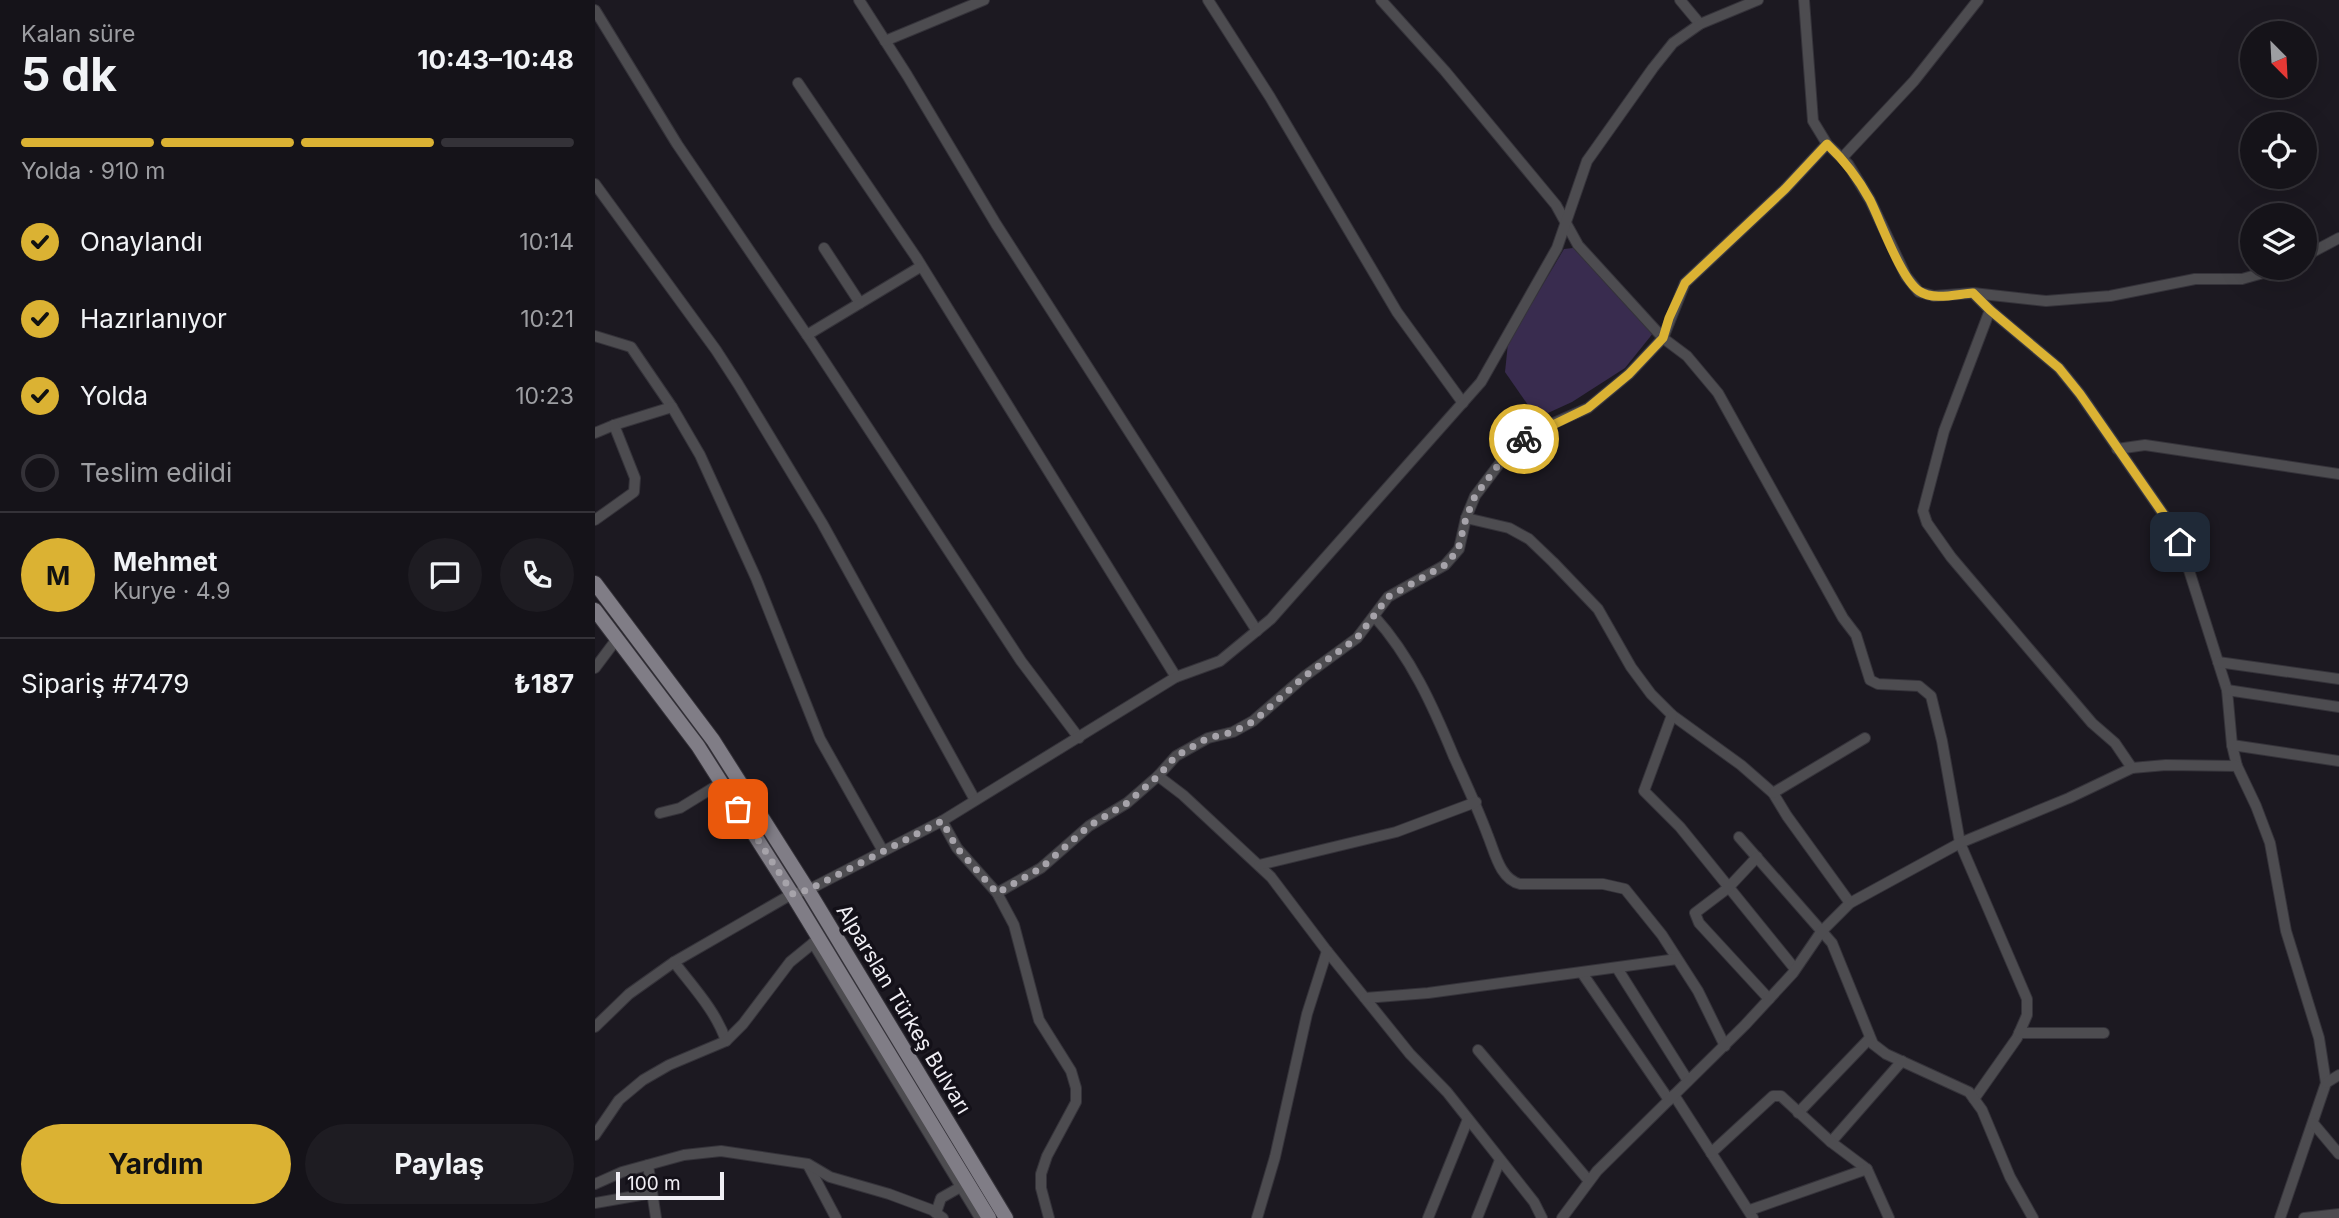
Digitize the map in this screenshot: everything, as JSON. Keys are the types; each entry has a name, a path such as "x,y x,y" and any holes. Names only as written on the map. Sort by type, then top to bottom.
{"main road":[{"name":"Alparslan Türkeş Bulvarı","path":"595,583 713,740 808,890 1006,1218"},
{"name":"Alparslan Türkeş Bulvarı","path":"595,610 613,640 698,746 964,1185 989,1218"}],"street":[{"path":"859,0 996,224 1257,631"},
{"path":"885,41 984,0"},
{"path":"1207,0 1270,97 1397,312 1463,402"},
{"path":"1381,0 1445,71 1556,205 1578,245 1663,338 1687,356 1718,393 1843,618 1856,635 1870,680 1878,684 1919,686 1931,696 1943,741 1960,843 2027,999 2027,1015 2019,1033 1975,1099"},
{"path":"1680,0 1700,24"},
{"path":"595,1027 629,994 674,962 790,896 808,890 942,821 1176,677 1220,660 1271,619 1481,382 1557,248 1587,161 1673,43 1700,24 1758,0"},
{"path":"1804,0 1813,121 1827,144 1848,164 1870,200 1906,276 1919,292 1934,296 1973,293 2046,301 2110,296 2174,281 2220,277 2240,279"},
{"path":"1842,159 1914,81 1978,0"},
{"path":"595,10 677,144 807,335 1021,661 1079,738"},
{"path":"798,83 920,267 1176,677"},
{"path":"997,893 1041,868 1089,826 1127,803 1176,756 1208,738 1233,732 1254,721 1305,676 1357,638 1388,597 1445,565 1458,550 1475,496 1512,447 1531,433 1588,408 1629,374 1663,338 1685,283 1785,189 1827,144"},
{"path":"595,184 738,384 822,523 975,800"},
{"path":"2317,250 2339,238"},
{"path":"824,248 860,303"},
{"path":"807,335 920,267"},
{"path":"1973,293 2059,368 2080,394 2180,542 2227,690 2232,745 2237,766 2270,843 2286,931 2319,1038 2326,1083 2280,1218"},
{"path":"1990,310 1944,431 1923,511 1927,523 1951,557 2092,723 2115,743 2132,768"},
{"path":"595,336 631,347 672,407 700,455 750,566 820,738 883,851"},
{"path":"595,433 672,407"},
{"path":"595,520 634,492 635,478 614,425"},
{"path":"2117,449 2145,445 2339,474"},
{"path":"1466,518 1509,528 1529,538 1598,610 1631,667 1651,694 1672,715 1741,765 1773,793 1850,903"},
{"path":"1374,617 1394,639 1429,698 1476,802 1499,865 1511,882 1603,884 1625,889 1662,935 1698,991 1725,1046"},
{"path":"595,621 613,640 693,749 790,896"},
{"path":"595,667 613,640"},
{"path":"2218,662 2339,679"},
{"path":"2227,690 2339,707"},
{"path":"1672,715 1644,791 1680,827 1795,969"},
{"path":"1773,793 1865,738"},
{"path":"2232,745 2339,761"},
{"path":"1562,1218 1589,1181 1725,1046 1795,969 1821,932 1850,903 1960,843 2069,798 2132,768 2166,765 2237,766"},
{"path":"1158,776 1183,795 1271,877 1410,1055 1447,1092 1534,1202 1542,1218"},
{"path":"660,813 680,808 716,786"},
{"path":"1259,865 1396,832 1476,802"},
{"path":"942,821 957,848 997,893 1014,925 1039,1020 1071,1071 1076,1088 1076,1102 1047,1156 1041,1174 1041,1188 1049,1218"},
{"path":"1739,836 1832,943 1873,1044 1886,1054 1969,1092 1975,1099 2010,1177 2033,1218"},
{"path":"1757,857 1728,888 1695,913 1699,923 1769,999"},
{"path":"595,1135 619,1100 643,1080 669,1065 726,1041 743,1024 790,962 816,941"},
{"path":"1257,1218 1275,1157 1307,1014 1327,951"},
{"path":"1365,998 1428,993 1677,959"},
{"path":"674,962 714,1017 726,1041"},
{"path":"1617,968 1689,1081"},
{"path":"1582,973 1752,1214 1867,1169"},
{"path":"2019,1033 2104,1033"},
{"path":"1798,1113 1870,1038"},
{"path":"1478,1050 1589,1181"},
{"path":"1831,1142 1902,1061"},
{"path":"2326,1083 2339,1075"},
{"path":"1711,1153 1773,1096 1781,1096 1831,1142 1867,1169 1889,1218"},
{"path":"1428,1218 1468,1119"},
{"path":"2313,1123 2339,1154"},
{"path":"595,1184 622,1172 684,1155 721,1151 766,1160 808,1164 830,1177 889,1194 939,1216 941,1198 964,1185 980,1218"},
{"path":"1477,1218 1500,1160"},
{"path":"808,1164 836,1218"},
{"path":"648,1165 656,1218"},
{"path":"595,1203 652,1193"},
{"path":"2304,1218 2339,1214"}],"shaded area":[{"path":"1573,248 1654,332 1625,368 1572,402 1537,418 1505,372 1508,343 1564,249"}],"way so far":[{"path":"738,809 793,894 808,890 942,821 957,848 997,893 1041,868 1089,826 1127,803 1176,756 1208,738 1233,732 1254,721 1305,676 1357,638 1388,597 1445,565 1458,550 1475,496 1512,447 1524,439"}],"route":[{"path":"1524,439 1531,433 1588,408 1629,374 1663,338 1685,283 1785,189 1827,144 1848,164 1870,200 1906,276 1919,292 1934,296 1973,293 2059,368 2080,394 2180,542"}]}
